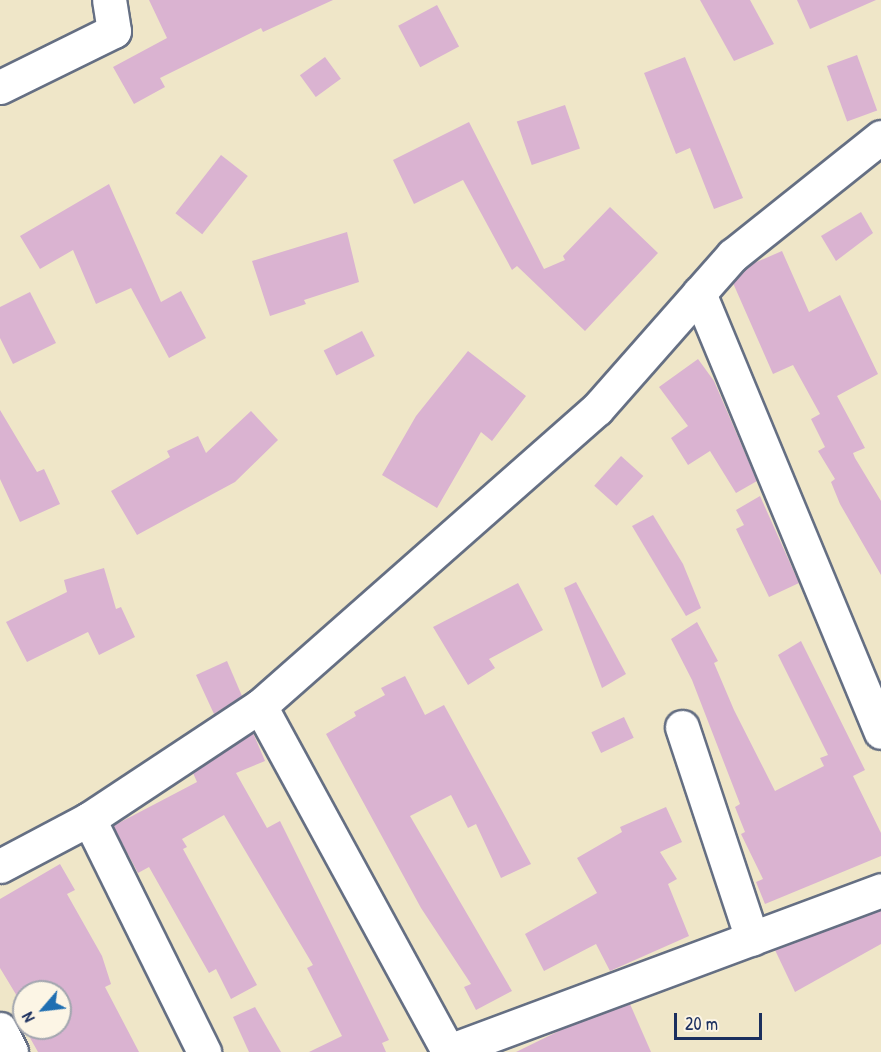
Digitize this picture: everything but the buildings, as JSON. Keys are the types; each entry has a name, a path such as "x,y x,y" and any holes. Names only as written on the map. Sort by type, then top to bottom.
{"street":[{"path":"0,87 114,31 109,0"},
{"path":"0,866 89,819 260,706 597,408 733,255 881,138"},
{"path":"699,293 881,732"},
{"path":"260,706 449,1052 881,890"},
{"path":"682,728 752,939"},
{"path":"89,819 204,1052"},
{"path":"0,1029 10,1052"}]}
